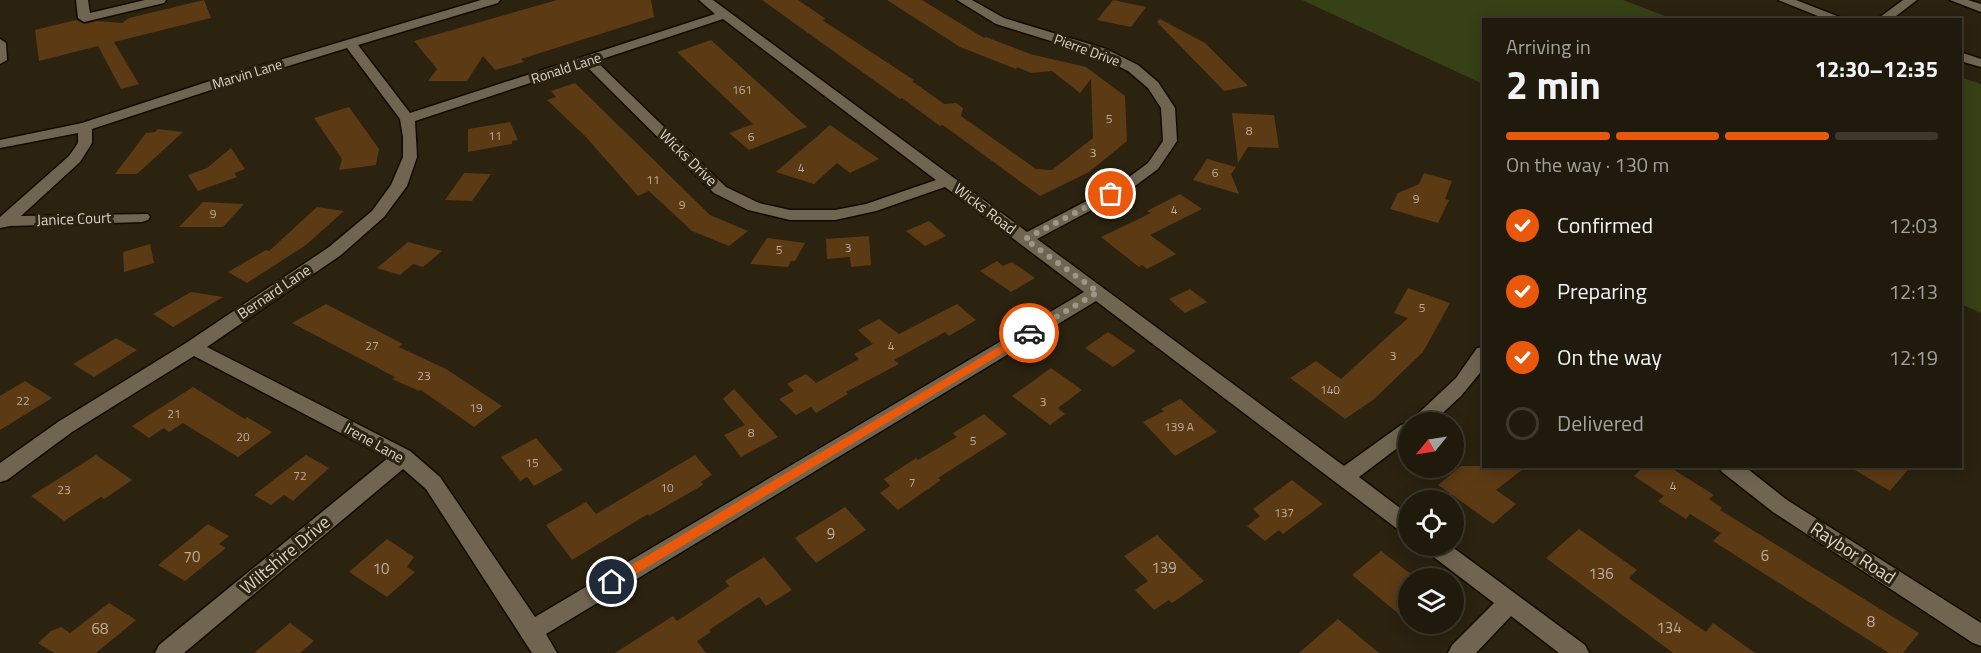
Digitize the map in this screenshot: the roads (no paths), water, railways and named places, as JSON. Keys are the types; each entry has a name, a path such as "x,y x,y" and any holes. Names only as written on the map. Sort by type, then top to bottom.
{"street":[{"path":"82,0 84,18 160,0"},
{"name":"Marvin Lane","path":"0,144 86,127 218,83 494,0"},
{"name":"Wicks Road","path":"705,0 1398,517"},
{"name":"Pierre Drive","path":"963,0 1000,21 1101,52 1133,68 1153,85 1168,108 1170,141 1153,166 1125,186 1025,239"},
{"path":"1784,0 1836,18"},
{"path":"1810,9 1824,0"},
{"path":"1885,18 1911,0"},
{"path":"1956,0 1981,8"},
{"name":"Ronald Lane","path":"407,119 724,15"},
{"path":"0,43 0,60"},
{"path":"350,43 407,119"},
{"path":"1962,57 1981,63"},
{"name":"Wicks Drive","path":"588,61 720,190 754,207 790,215 835,215 870,208 948,181"},
{"name":"Bernard Lane","path":"0,474 66,427 193,348 335,251 378,214 399,186 410,157 407,119"},
{"path":"3,223 75,159 86,143 86,127"},
{"name":"Janice Court","path":"3,223 142,217"},
{"path":"531,631 1098,292"},
{"name":"Irene Lane","path":"193,348 403,457 432,483 476,545 546,653"},
{"path":"1432,412 1475,367 1482,356"},
{"path":"1346,477 1398,438"},
{"name":"Wiltshire Drive","path":"167,653 403,457"},
{"name":"Raybor Road","path":"1731,468 1780,506 1981,636"},
{"path":"1449,556 1577,653"},
{"path":"1460,653 1509,603"}]}
